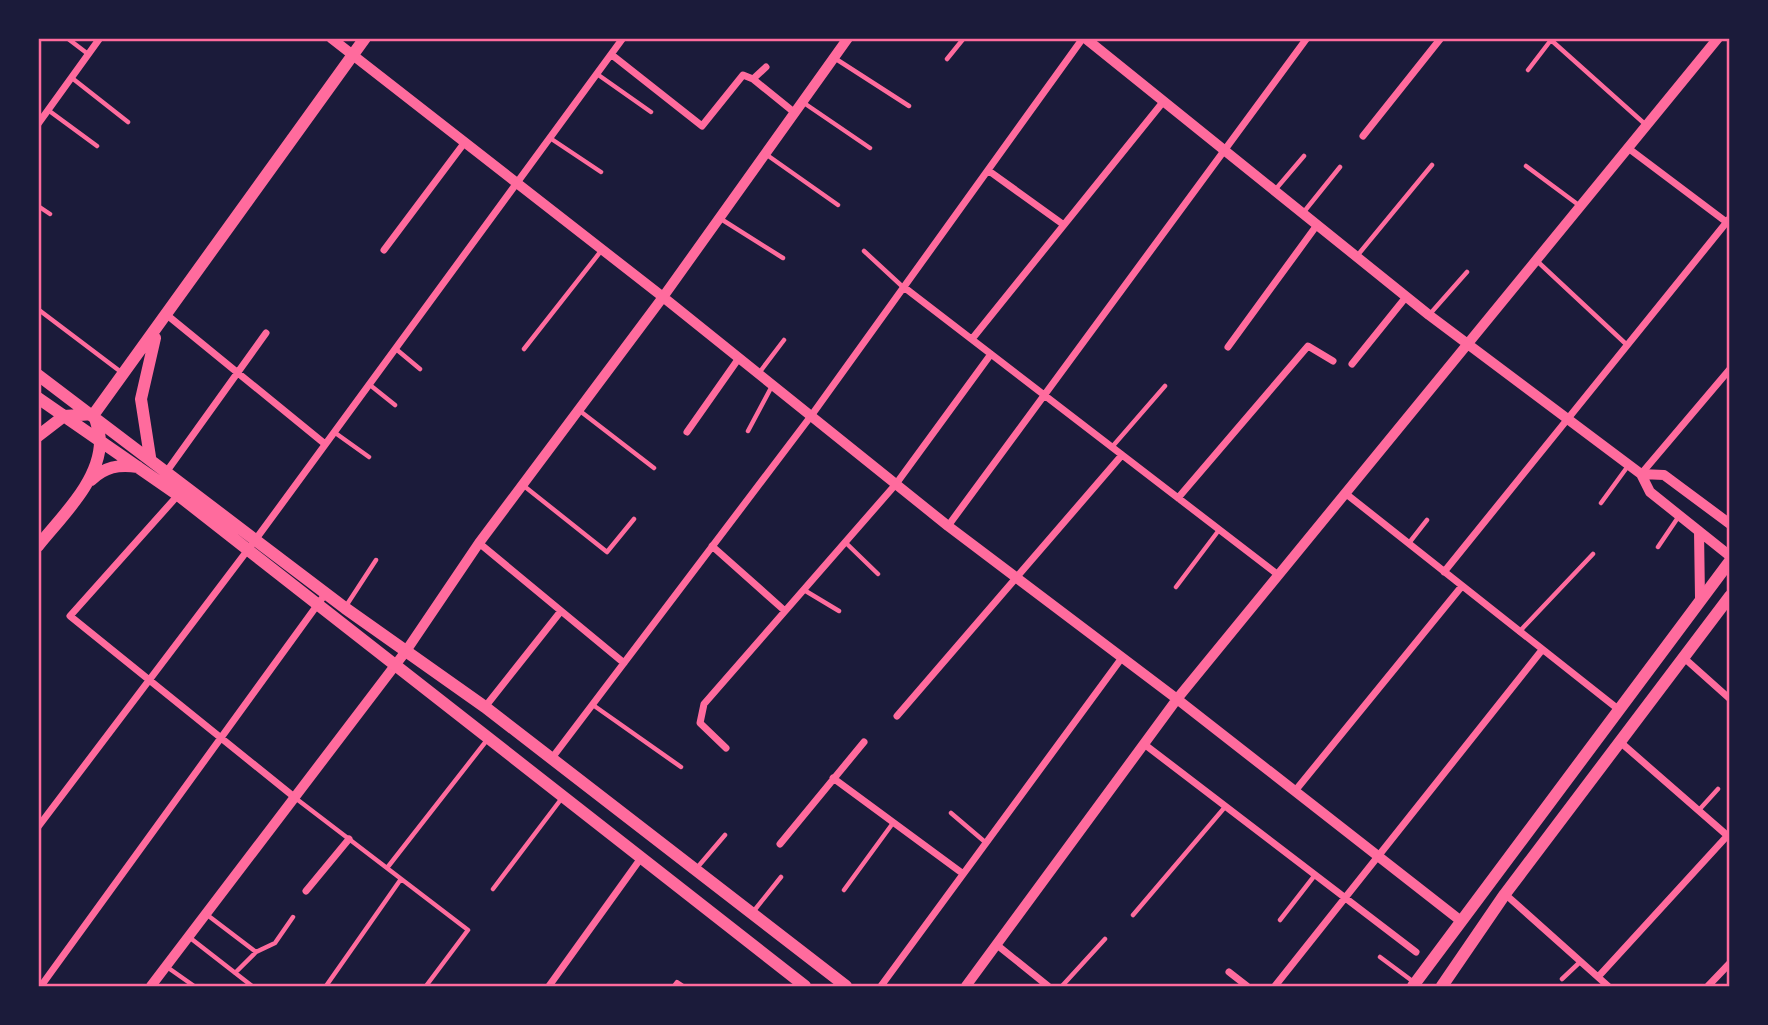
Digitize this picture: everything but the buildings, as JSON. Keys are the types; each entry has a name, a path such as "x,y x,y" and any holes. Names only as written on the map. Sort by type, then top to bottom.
{"main road":[{"path":"38,436 64,416 94,414 365,38"},
{"path":"150,457 141,399 158,327"},
{"path":"38,375 94,414 167,471 182,490 247,550 317,606 805,986"},
{"path":"38,398 139,467 182,490 256,539 345,608 485,707 846,986"},
{"path":"85,485 100,441 94,414"},
{"path":"38,546 85,485 103,469 123,465 139,467"},
{"path":"1415,985 1730,558"},
{"path":"1442,986 1505,894 1682,656 1723,611 1730,596"}],"street":[{"path":"38,124 100,38"},
{"path":"38,827 256,539 624,38"},
{"path":"151,986 406,651 479,543 663,297 848,38"},
{"path":"552,758 811,416 1084,38 1406,297 1641,474 1650,492 1730,558"},
{"path":"948,526 1307,38"},
{"path":"1363,136 1441,38"},
{"path":"966,986 1177,699 1718,38"},
{"path":"334,39 663,297 948,526 1177,699 1461,921"},
{"path":"612,55 702,126 743,75 753,79 795,113"},
{"path":"753,79 766,67"},
{"path":"972,340 1163,102"},
{"path":"384,250 465,142"},
{"path":"1444,572 1729,221 1628,148"},
{"path":"989,171 1064,225"},
{"path":"1228,347 1317,225"},
{"path":"905,288 1277,574"},
{"path":"1352,364 1406,297"},
{"path":"167,315 325,444"},
{"path":"167,471 266,333"},
{"path":"1178,498 1308,346 1333,362"},
{"path":"726,748 700,723 704,704 895,484 991,354"},
{"path":"687,432 739,358"},
{"path":"1641,474 1730,369"},
{"path":"897,716 1122,455"},
{"path":"1641,474 1664,475 1730,524"},
{"path":"182,490 70,616 293,796"},
{"path":"1345,493 1618,709"},
{"path":"1699,531 1700,598"},
{"path":"479,543 624,663"},
{"path":"712,546 785,611"},
{"path":"1295,791 1462,586"},
{"path":"41,986 327,593"},
{"path":"485,707 561,611"},
{"path":"1275,986 1348,898 1378,855 1542,650"},
{"path":"1682,656 1730,699"},
{"path":"881,986 1121,659"},
{"path":"1598,977 1729,836 1619,741"},
{"path":"780,844 864,742"},
{"path":"1144,744 1416,952"},
{"path":"833,778 962,873"},
{"path":"306,891 349,839"},
{"path":"549,986 641,858"},
{"path":"1505,894 1608,986"},
{"path":"997,945 1048,986"},
{"path":"1708,986 1730,963"},
{"path":"1229,972 1247,986"}],"lane":[{"path":"67,38 89,55"},
{"path":"947,59 964,38"},
{"path":"1528,70 1551,40 1647,125"},
{"path":"834,58 908,106"},
{"path":"597,74 651,112"},
{"path":"72,78 128,122"},
{"path":"803,102 870,148"},
{"path":"48,110 97,146"},
{"path":"550,138 601,172"},
{"path":"765,154 838,205"},
{"path":"1275,191 1304,156"},
{"path":"1356,257 1432,165"},
{"path":"1526,166 1581,206"},
{"path":"1303,214 1340,167"},
{"path":"38,206 50,214"},
{"path":"719,218 783,258"},
{"path":"524,349 602,250"},
{"path":"864,251 905,288"},
{"path":"1537,261 1627,345"},
{"path":"1429,315 1468,272"},
{"path":"39,310 124,374"},
{"path":"758,374 784,340"},
{"path":"395,348 420,369"},
{"path":"369,384 395,405"},
{"path":"748,431 772,385"},
{"path":"1112,447 1165,386"},
{"path":"578,410 654,468"},
{"path":"334,432 369,457"},
{"path":"1601,503 1629,465"},
{"path":"522,485 607,552 634,519"},
{"path":"1658,547 1679,516"},
{"path":"1409,544 1427,520"},
{"path":"1176,587 1219,529"},
{"path":"845,542 878,574"},
{"path":"1519,632 1593,554"},
{"path":"345,608 376,560"},
{"path":"803,589 839,611"},
{"path":"592,705 681,767"},
{"path":"387,868 488,739"},
{"path":"1699,810 1717,789"},
{"path":"293,796 468,930 426,986"},
{"path":"493,889 562,797"},
{"path":"1133,915 1226,806"},
{"path":"951,813 985,842"},
{"path":"844,890 894,823"},
{"path":"695,870 725,835"},
{"path":"1280,920 1315,875"},
{"path":"752,913 781,877"},
{"path":"326,986 401,879"},
{"path":"206,914 256,952"},
{"path":"235,973 256,952 275,943 293,917"},
{"path":"189,936 252,986"},
{"path":"1062,986 1105,939"},
{"path":"1380,957 1415,985"},
{"path":"1562,979 1581,961"},
{"path":"166,966 194,986"},
{"path":"674,986 677,982 683,986"}]}
